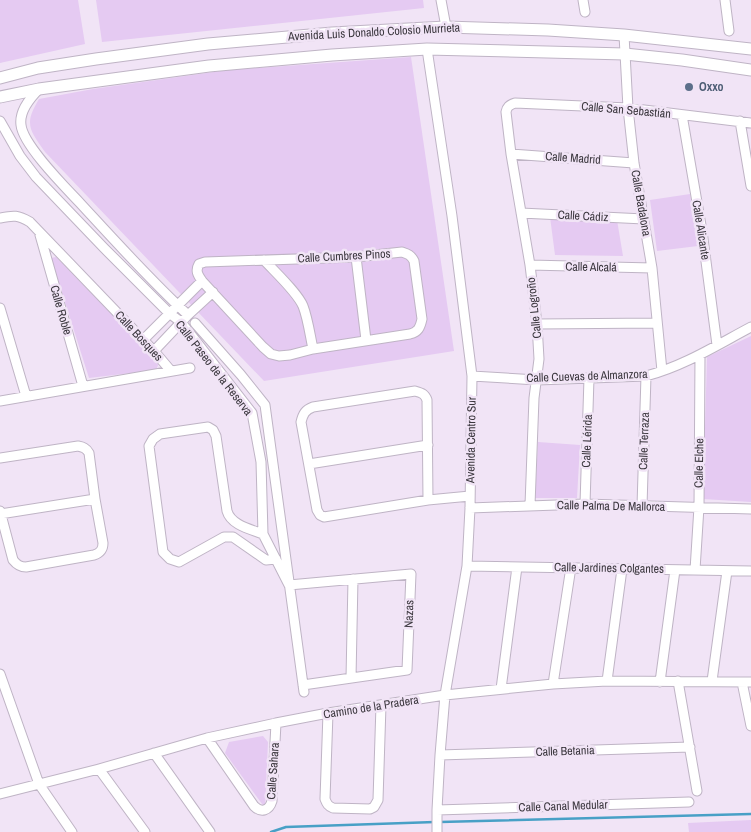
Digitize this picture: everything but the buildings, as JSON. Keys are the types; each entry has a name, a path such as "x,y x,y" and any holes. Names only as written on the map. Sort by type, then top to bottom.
{"main road":[{"name":"Avenida Luis Donaldo Colosio Murrieta","path":"0,78 38,68 208,44 332,33 446,26 624,35 751,49"},
{"name":"Avenida Luis Donaldo Colosio Murrieta","path":"0,97 39,89 209,66 427,49 625,54 751,70"}],"street":[{"path":"441,0 446,26"},
{"path":"582,0 585,12"},
{"path":"725,0 729,31"},
{"name":"Calle Badalona","path":"624,35 628,108 634,163 652,268 662,371"},
{"name":"Avenida Centro Sur","path":"427,49 452,216 472,376 467,566 445,695 437,832"},
{"path":"6,133 22,131 20,123 22,114 32,96 39,89"},
{"name":"Calle San Sebastián","path":"506,112 510,104 515,103 628,108 751,123"},
{"name":"Calle Logroño","path":"506,112 511,154 530,265 537,324 539,370 534,398 530,505"},
{"name":"Calle Alicante","path":"682,115 702,231 717,345"},
{"name":"Calle Paseo de la Reserva","path":"0,121 20,156 36,176 104,248 169,313 181,322 252,413 261,462 263,534 289,585"},
{"path":"740,121 751,186"},
{"name":"Calle Paseo de la Reserva","path":"22,131 47,167 188,315"},
{"name":"Calle Madrid","path":"511,154 634,163"},
{"name":"Calle Cádiz","path":"521,213 644,219"},
{"name":"Calle Bosques","path":"0,218 13,215 22,217 30,222 154,350 171,371 0,401"},
{"name":"Calle Roble","path":"39,233 83,386"},
{"name":"Calle Cumbres Pinos","path":"402,252 412,257 422,319 421,327 417,332 313,349 285,356 271,354 202,281 196,272 199,264 206,262 356,257 402,252"},
{"path":"356,257 366,340"},
{"path":"264,260 294,292 302,304 313,349"},
{"name":"Calle Alcalá","path":"530,265 652,268"},
{"path":"143,340 202,281"},
{"path":"154,350 213,292"},
{"path":"0,308 26,396"},
{"name":"Calle Paseo de la Reserva","path":"195,323 265,404 304,688"},
{"path":"537,324 657,323"},
{"name":"Calle Cuevas de Almanzora","path":"472,376 537,380 646,376 700,355 751,327"},
{"name":"Calle Elche","path":"695,570 699,507 700,355"},
{"path":"171,371 190,368"},
{"name":"Calle Terraza","path":"642,506 646,376"},
{"name":"Calle Lérida","path":"585,504 589,378"},
{"path":"428,500 427,400 425,395 415,391 313,407 306,410 302,415 301,422 317,510 324,517 428,500 470,496"},
{"path":"263,534 233,521 229,517 216,436 213,430 208,427 160,434 153,438 149,446 162,542 164,552 170,560 179,562 224,537 233,538 266,560 276,559"},
{"path":"0,458 78,446 83,446 89,453 103,548 94,555 26,567 20,566 13,560 0,513 95,499"},
{"path":"309,464 428,446"},
{"name":"Calle Palma De Mallorca","path":"470,508 585,504 751,509"},
{"name":"Calle Jardines Colgantes","path":"467,566 751,571"},
{"path":"501,689 517,567"},
{"path":"553,684 571,567"},
{"path":"607,681 622,569"},
{"path":"660,682 675,570"},
{"path":"712,681 728,571"},
{"name":"Nazas","path":"289,585 411,574 407,670 351,678 304,688"},
{"path":"351,678 353,579"},
{"path":"0,674 3,694 40,784 72,832"},
{"name":"Camino de la Pradera","path":"0,794 207,738 328,713 445,695 553,684 607,681 746,682"},
{"path":"678,681 697,791"},
{"path":"746,682 751,726"},
{"path":"328,713 326,803 333,808 370,809 374,807 378,800 382,705"},
{"name":"Calle Sahara","path":"207,738 254,806 260,811 264,811 270,806 272,801 276,723"},
{"name":"Calle Betania","path":"440,755 690,747"},
{"path":"154,753 210,832"},
{"path":"99,768 144,832"},
{"name":"Calle Canal Medular","path":"437,813 688,802"}],"shaded area":[{"path":"0,0 78,0 85,44 0,63"},
{"path":"96,0 423,0 424,8 102,42"},
{"path":"411,57 454,351 264,381 45,152 35,138 30,126 31,115 39,99 93,89 228,70"},
{"path":"690,194 698,246 657,251 650,200"},
{"path":"550,217 617,220 623,256 555,255"},
{"path":"56,257 159,363 156,370 89,378 51,258"},
{"path":"751,336 751,502 703,499 707,357"},
{"path":"538,442 580,445 577,498 535,498"},
{"path":"263,736 268,742 265,808 225,753 229,742"},
{"path":"751,820 751,832 689,832 688,823"}],"waterway":[{"path":"440,822 751,814"},
{"path":"271,832 286,827 435,822"}],"place":[{"name":"Oxxo","path":"689,87"}]}
